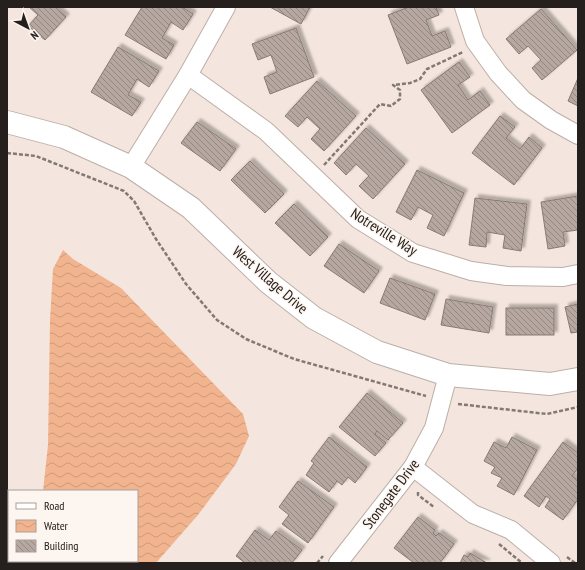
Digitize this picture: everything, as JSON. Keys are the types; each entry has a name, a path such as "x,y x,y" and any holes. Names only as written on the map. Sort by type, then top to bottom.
{"street":[{"path":"131,167 188,76 226,7"},
{"path":"464,7 475,41 498,72 523,100 551,120 578,135"},
{"name":"Notreville Way","path":"188,76 266,131 358,219 413,253 471,271 508,276 563,277 578,274"},
{"name":"West Village Drive","path":"7,122 64,137 131,167 191,208 268,282 314,318 377,352 448,375 550,384 578,379"},
{"name":"Stonegate Drive","path":"338,563 413,467 434,428 448,375"},
{"path":"413,467 473,514 511,530 557,558"}],"path":[{"path":"322,168 380,104 391,106 400,100 400,90 393,85 410,83 420,79 427,69 467,50"},
{"path":"557,558 575,563"}],"water":[{"path":"63,250 73,259 121,288 243,414 249,436 236,464 198,515 156,563 33,563 138,562 138,490 43,490 48,445 50,320 53,269"}],"building":[{"path":"29,7 55,7 66,17 45,40 28,26 38,15"},
{"path":"142,7 182,7 193,14 183,30 171,22 162,38 174,45 166,59 125,35"},
{"path":"270,7 310,7 301,24"},
{"path":"409,7 436,7 439,15 426,20 432,36 445,31 451,47 407,64 388,15"},
{"path":"541,9 577,50 542,80 532,68 541,60 528,46 519,54 506,39"},
{"path":"296,28 314,77 270,94 264,77 277,72 271,55 258,60 252,44"},
{"path":"118,47 159,71 149,87 137,79 128,95 141,102 132,116 91,92"},
{"path":"459,62 470,77 458,85 468,100 480,91 490,105 452,133 421,90"},
{"path":"578,78 578,106 568,101"},
{"path":"317,81 356,116 324,151 311,139 320,129 307,117 298,127 285,116"},
{"path":"500,116 515,127 506,138 520,149 529,137 542,148 514,185 472,153"},
{"path":"197,122 236,149 220,171 181,143"},
{"path":"366,128 405,164 373,199 359,186 369,176 356,164 346,175 334,163"},
{"path":"250,161 284,194 265,213 231,180"},
{"path":"417,170 464,193 444,236 427,228 433,215 418,207 411,220 396,212"},
{"path":"578,196 578,230 563,232 565,246 548,249 541,202"},
{"path":"475,198 527,204 521,251 503,248 505,235 487,232 486,247 469,245"},
{"path":"294,204 328,237 310,256 275,223"},
{"path":"339,244 379,271 364,293 324,266"},
{"path":"390,278 435,294 425,320 380,303"},
{"path":"446,299 493,307 489,333 441,325"},
{"path":"578,304 578,332 571,333 565,307"},
{"path":"506,308 554,308 554,335 506,335"},
{"path":"367,393 403,423 388,440 377,431 375,434 386,443 375,456 339,427"},
{"path":"329,437 367,467 355,483 348,477 342,485 337,481 329,492 306,475 314,463 311,461"},
{"path":"512,437 537,450 514,495 497,486 502,478 491,473 495,467 484,461 494,442 506,448"},
{"path":"563,442 578,453 578,468 572,476 578,480 578,499 563,520 545,507 550,499 546,496 539,507 524,496"},
{"path":"298,481 334,507 308,543 282,524 289,515 279,507"},
{"path":"418,517 435,530 433,533 436,536 439,533 454,544 440,563 414,563 394,548"},
{"path":"255,530 269,540 276,531 302,550 292,563 245,563 236,556"},
{"path":"470,553 487,563 460,563 464,555 468,557"}]}
